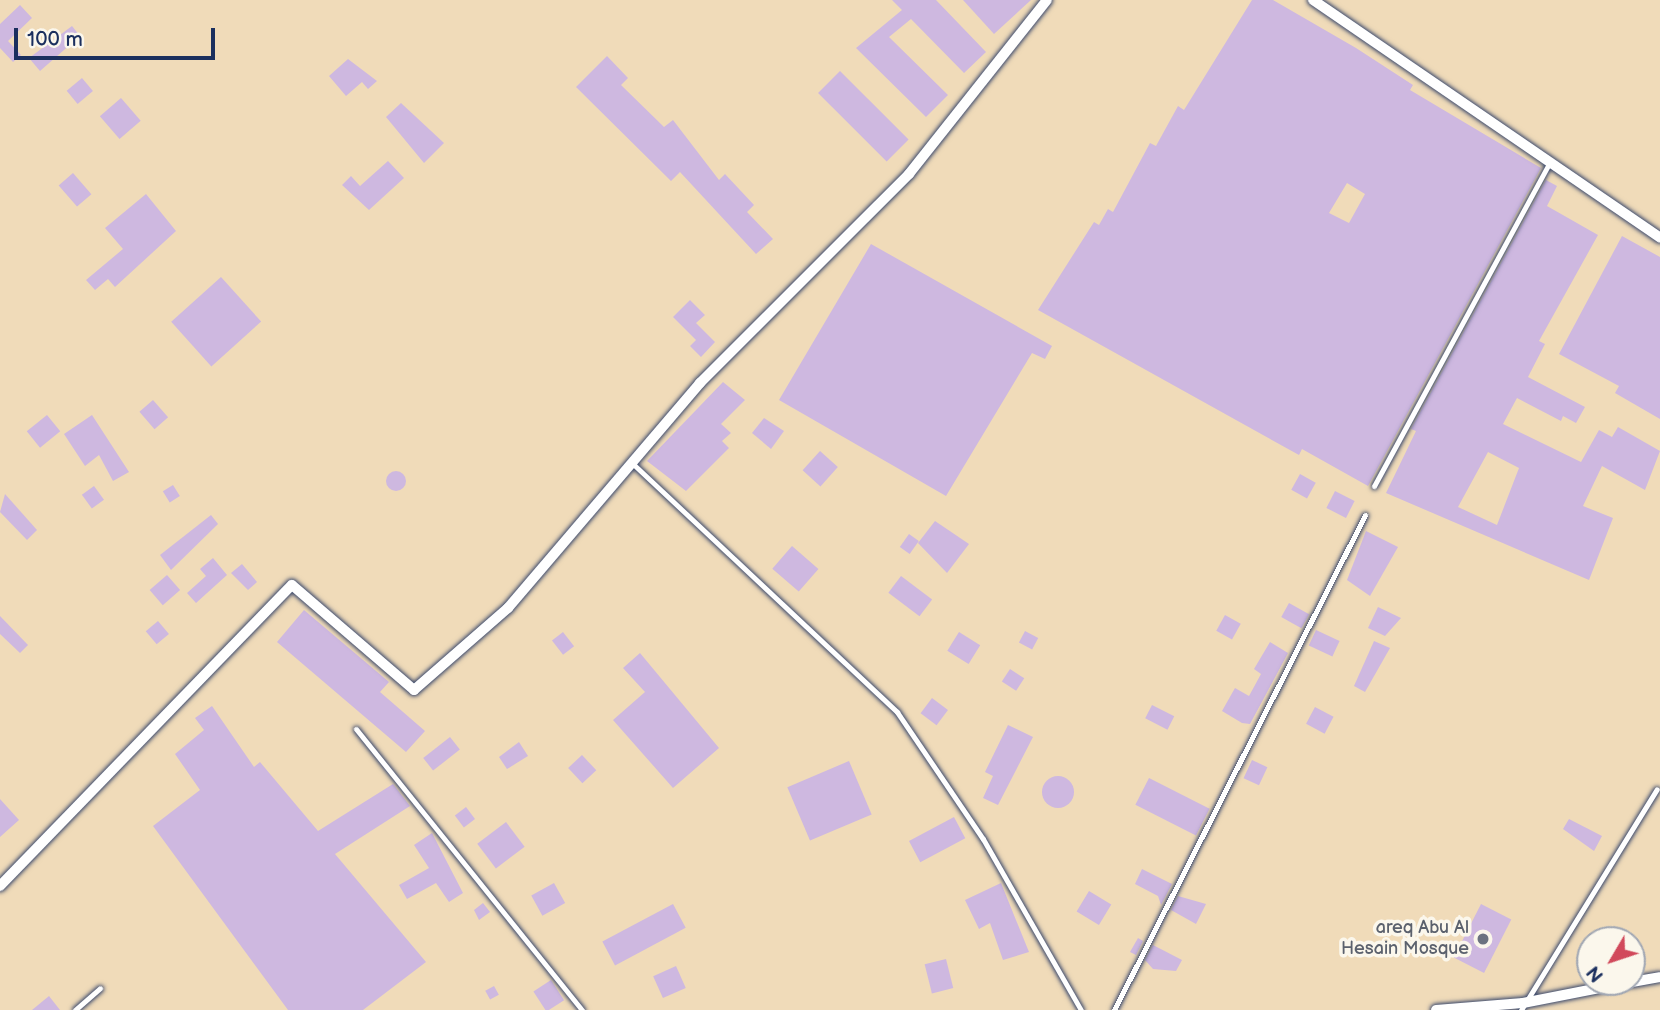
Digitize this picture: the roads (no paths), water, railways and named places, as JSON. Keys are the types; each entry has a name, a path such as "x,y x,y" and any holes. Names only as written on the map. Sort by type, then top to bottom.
{"street":[{"path":"0,886 292,585 414,690 508,608 630,461 909,174 1047,0"},
{"path":"1313,0 1660,238"},
{"path":"1436,1010 1522,1006 1576,994"}],"lane":[{"path":"1374,486 1550,161"},
{"path":"630,461 897,712 983,839 1081,1010"},
{"path":"1114,1010 1365,515"},
{"path":"356,729 582,1010"},
{"path":"1522,1006 1657,789"},
{"path":"75,1010 100,988"}],"place":[{"name":"areq Abu Al Hesain Mosque","path":"1483,939"}]}
